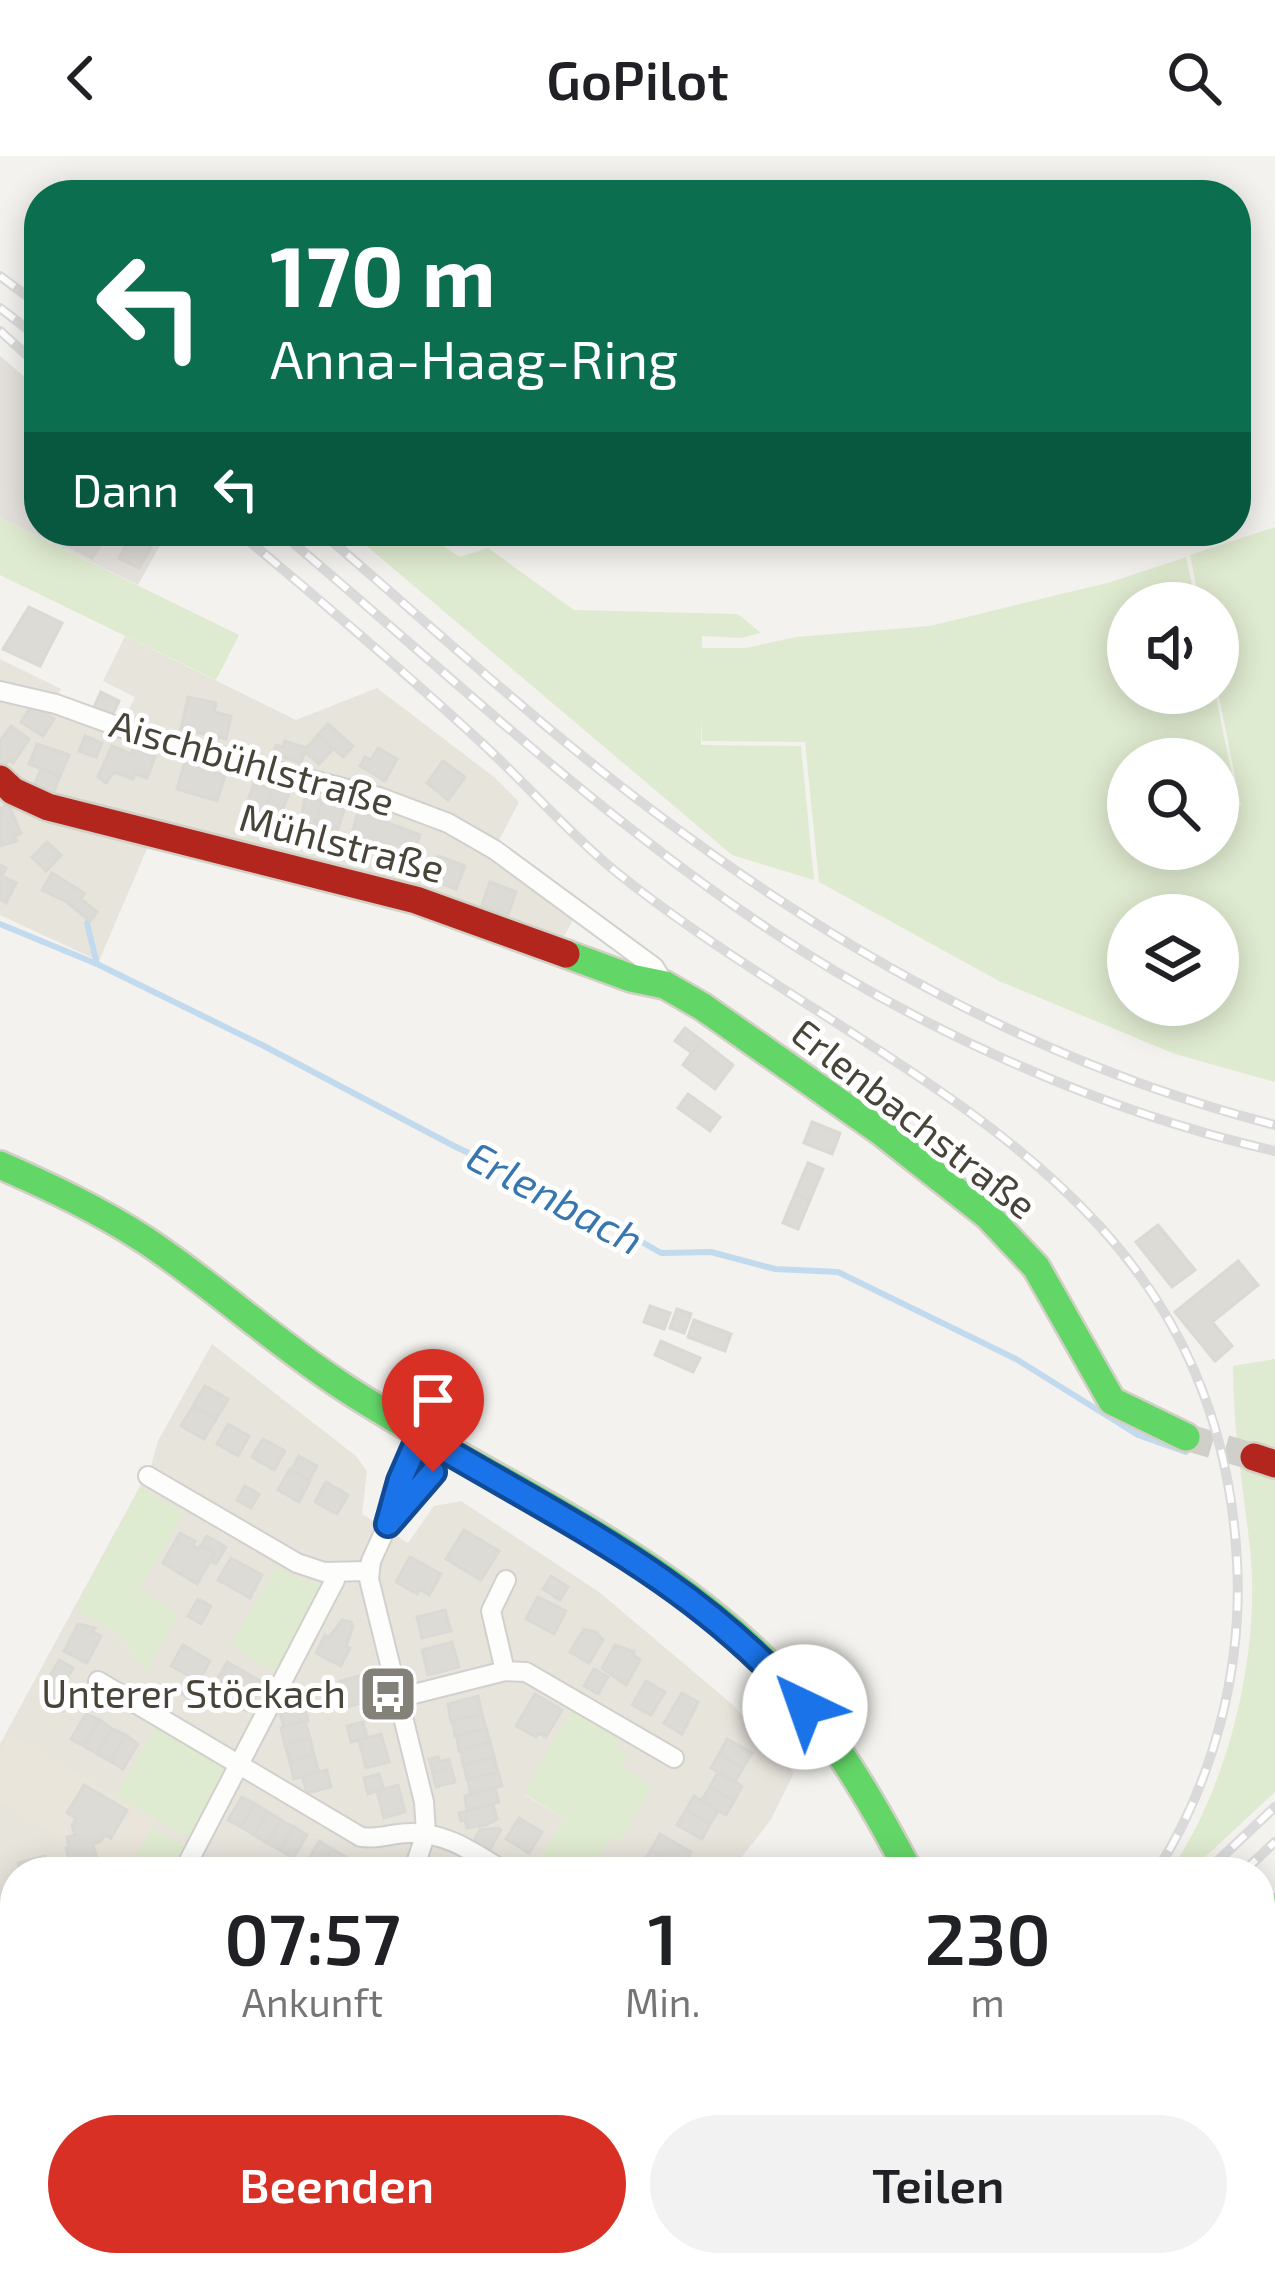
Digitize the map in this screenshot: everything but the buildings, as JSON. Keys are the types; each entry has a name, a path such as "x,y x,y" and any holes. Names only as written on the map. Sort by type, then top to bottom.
{"street":[{"name":"Aischbühlstraße","path":"0,691 56,704 158,741 379,797 448,824 484,842 654,968 664,985"},
{"name":"Mühlstraße","path":"0,779 48,807 416,901 632,978 664,985"},
{"name":"Erlenbachstraße","path":"664,985 703,1006 880,1131 988,1216 1036,1267 1112,1401 1186,1436"},
{"path":"0,1165 49,1186 144,1239 338,1384 625,1553 722,1622 836,1743 901,1857"},
{"path":"418,1857 426,1834 424,1802 373,1606 369,1571 420,1435"},
{"path":"388,1524 448,1451"},
{"path":"148,1476 297,1563 336,1573 369,1571"},
{"path":"191,1857 336,1573"},
{"path":"505,1671 491,1611 506,1580"},
{"path":"398,1698 505,1671 526,1672 674,1758"},
{"path":"98,1681 361,1837 426,1834 460,1844 481,1857"}],"shaded area":[{"path":"0,356 24,376 24,530 0,518"},
{"path":"58,546 160,546 138,585"},
{"path":"125,636 296,720 377,688 494,777 519,802 491,856 573,920 558,947 155,830 99,961 0,915 0,659 61,689 56,699 117,734 135,697 103,681"},
{"path":"212,1344 356,1456 367,1471 362,1514 408,1543 434,1506 461,1501 599,1592 733,1705 794,1773 770,1821 742,1857 599,1857 607,1843 621,1838 523,1794 564,1818 541,1857 181,1857 186,1847 159,1857 0,1857 0,1744 151,1466 158,1441","holes":["141,1487 139,1665 122,1636 77,1609","298,1579 321,1585 231,1645"]},
{"path":"11,1734 156,1819 136,1857 61,1857 55,1834 0,1802 0,1756"}],"green space":[{"path":"0,518 24,530 24,546 57,546 239,635 216,680 0,575"},
{"path":"1275,527 1275,1082 1175,1054 1107,1026 1239,1026 1239,894 1107,894 1107,1026 999,981 819,882 805,742 702,741 701,718 701,745 801,746 814,880 732,855 367,546 444,546 460,557 488,548 574,610 738,614 761,633 741,638 702,636 702,648 746,648 796,637 930,626 1107,583 1107,714 1219,714 1224,738 1107,738 1107,870 1239,870 1239,738 1227,738 1222,714 1239,714 1239,582 1196,582 1190,555 1217,546 1251,546 1251,535"},
{"path":"1186,557 1191,582 1111,582"},
{"path":"1275,1359 1275,1792 1205,1857 1178,1857 1224,1760 1250,1631 1250,1549 1233,1366"},
{"path":"140,1487 184,1513 139,1590 179,1615 147,1669 139,1665 122,1636 76,1609"},
{"path":"276,1567 322,1585 277,1672 231,1645"},
{"path":"574,1706 623,1736 617,1747 628,1755 621,1767 652,1786 621,1838 607,1843 599,1857 541,1857 564,1818 523,1793"},
{"path":"157,1726 227,1767 190,1839 116,1796"},
{"path":"152,1827 186,1847 181,1857 136,1857"}],"waterway":[{"path":"87,923 97,964"},
{"name":"Erlenbach","path":"0,924 97,964 264,1046 574,1203 661,1253 711,1252 775,1269 838,1272 1016,1359 1138,1435 1186,1452"}],"tunnel":[{"path":"1186,1437 1254,1457"}],"railway":[{"path":"0,276 24,294"},
{"path":"0,308 24,326"},
{"path":"0,331 24,353"},
{"path":"255,546 454,717 615,871 715,944 920,1077 1015,1147 1099,1225 1167,1317 1215,1428 1237,1561 1238,1601 1229,1682 1209,1762 1165,1857"},
{"path":"296,546 629,827 811,956 937,1027 1070,1087 1207,1134 1275,1151"},
{"path":"337,546 584,757 676,828 816,923 961,1006 1037,1042 1114,1074 1275,1125"},
{"path":"1222,1857 1275,1807"},
{"path":"1259,1857 1275,1842"}],"traffic: fast":[{"path":"566,954 665,985 880,1131 988,1216 1036,1267 1112,1401 1186,1437"},
{"path":"0,1165 128,1229 342,1386 602,1537 701,1605 747,1644 818,1722 901,1857"}],"traffic: jam":[{"path":"0,779 13,791 48,807 416,900 566,954"},
{"path":"1254,1457 1275,1464"}],"place":[{"name":"Unterer Stöckach","path":"388,1694"}],"route":[{"path":"433,1472 388,1524 420,1435 625,1553 676,1588 722,1622 805,1707"}]}
